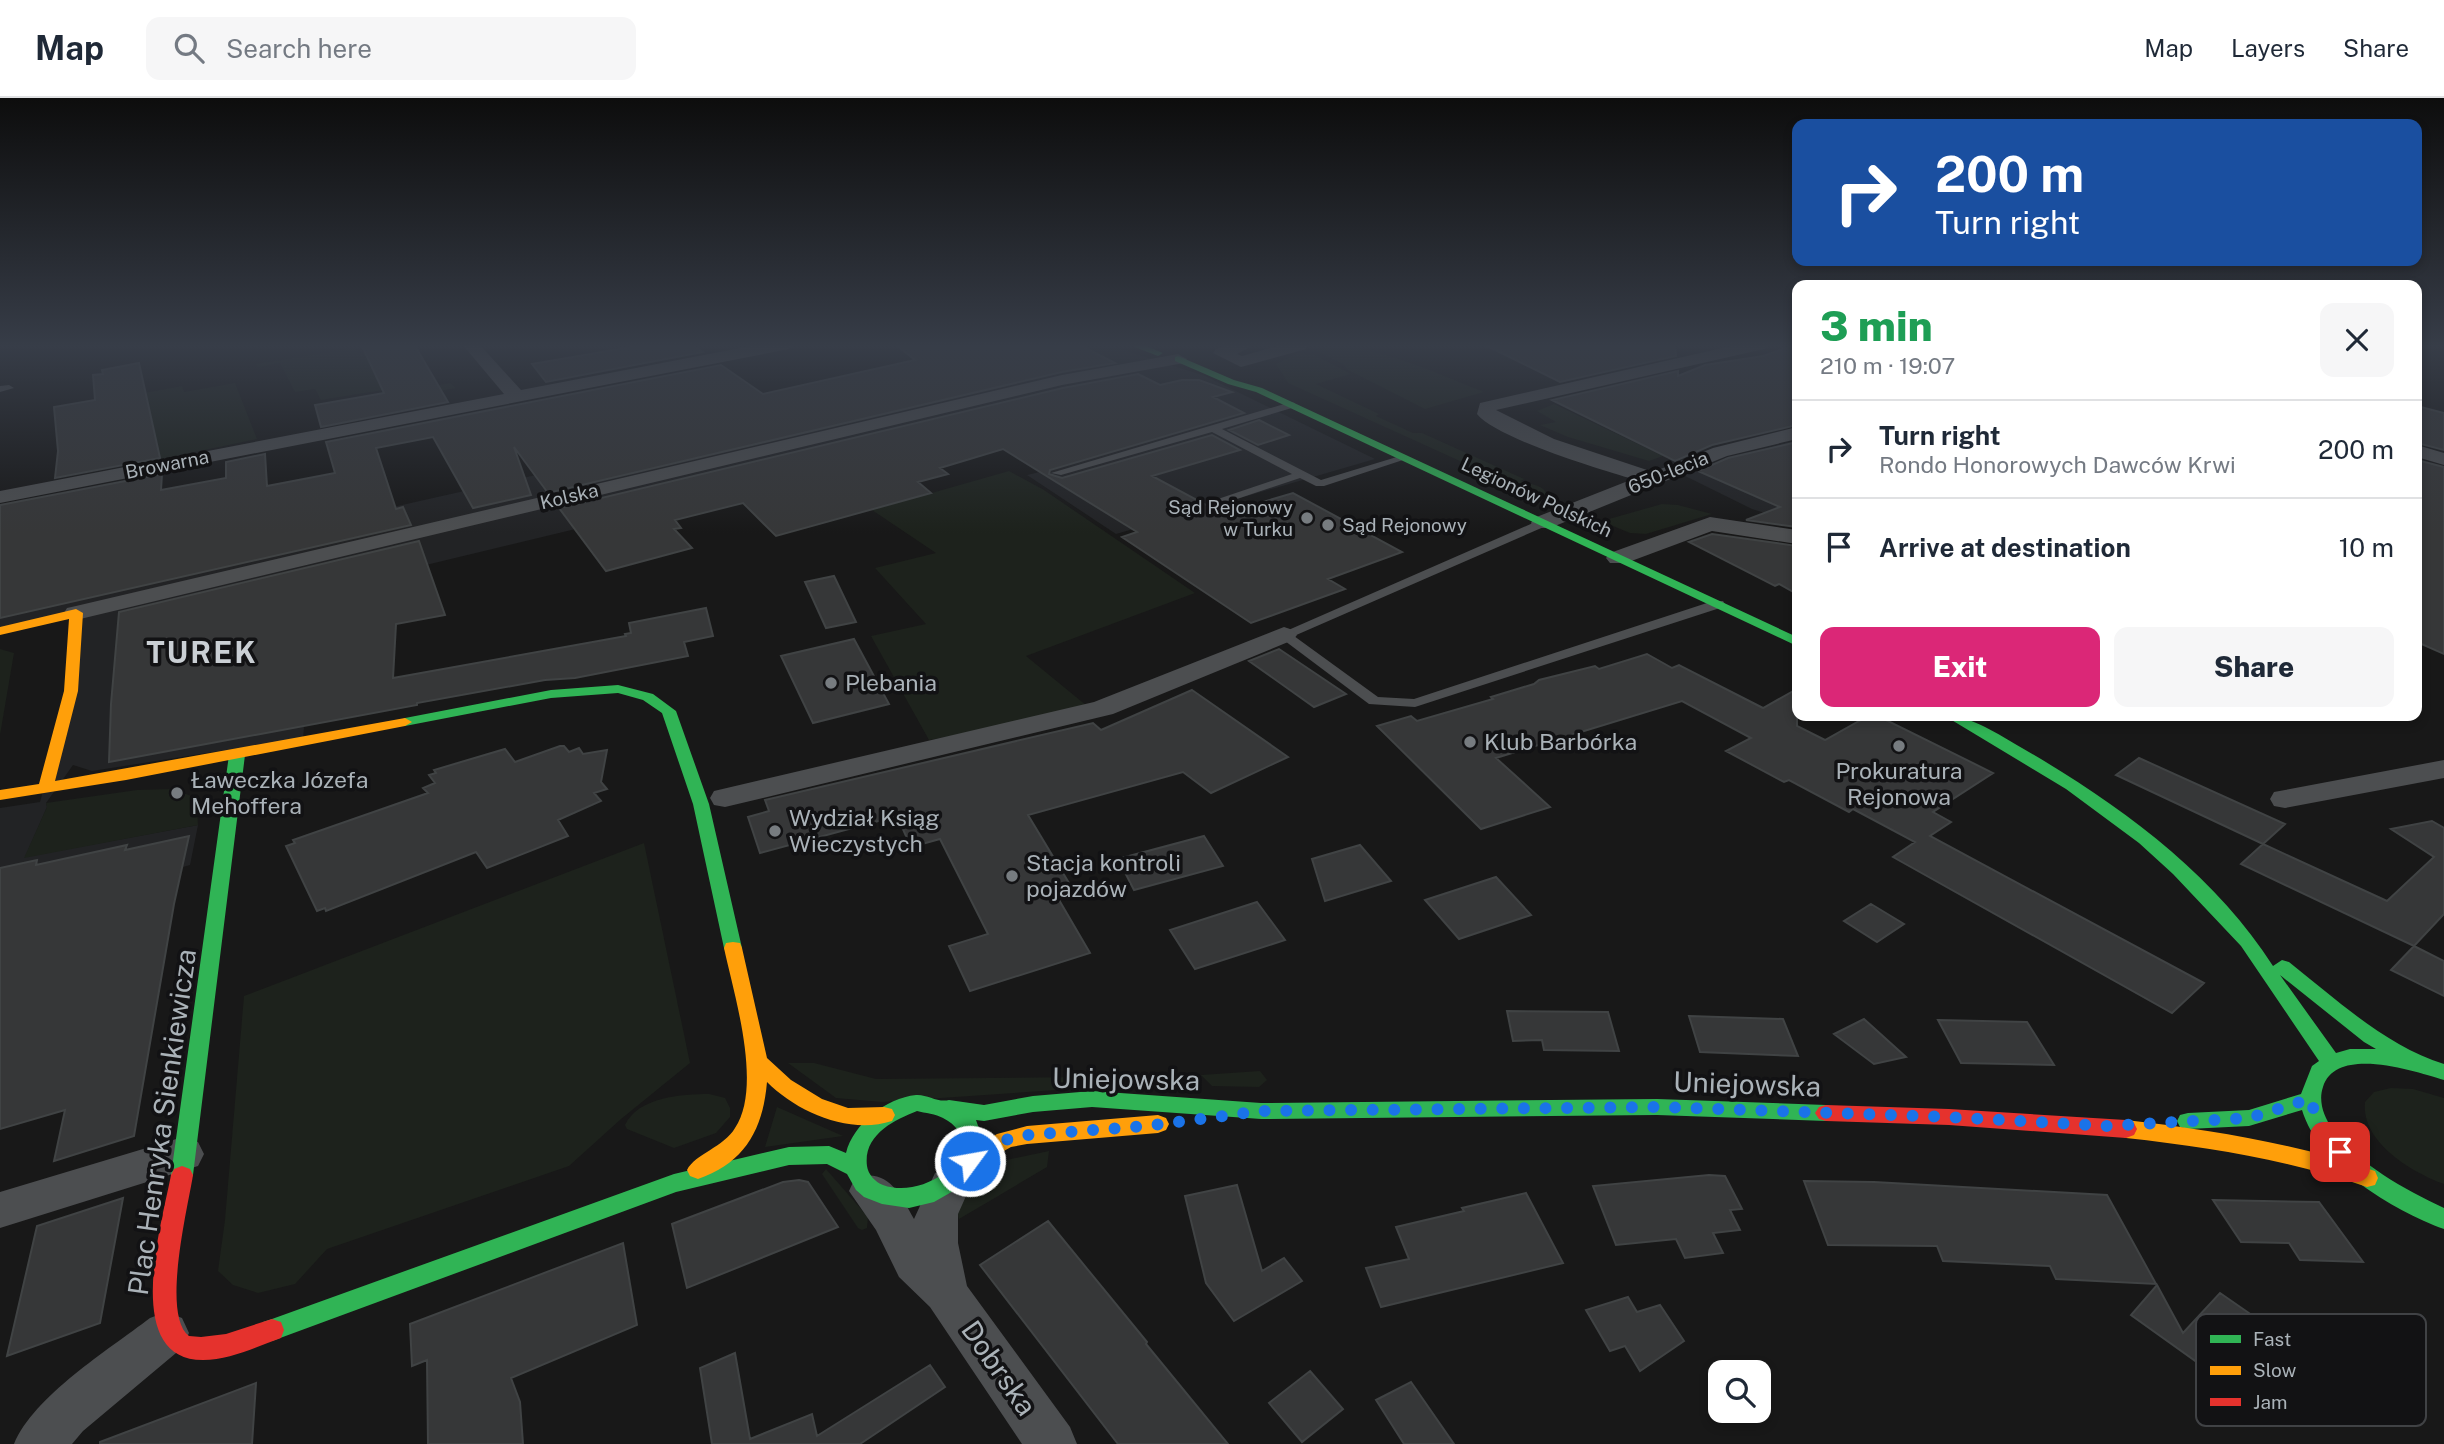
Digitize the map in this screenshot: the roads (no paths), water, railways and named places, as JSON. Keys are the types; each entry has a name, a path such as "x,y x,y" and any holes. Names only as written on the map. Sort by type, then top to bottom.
{"street":[{"name":"Browarna","path":"0,497 461,407"},
{"name":"Kolska","path":"76,613 949,407"},
{"name":"Legionów Polskich","path":"1296,407 1792,640"},
{"path":"1488,407 1487,414 1529,438 1572,455 1652,478"},
{"name":"650-lecia","path":"1542,523 1720,452 1792,434"},
{"path":"2422,453 2444,459"},
{"path":"1618,558 1710,524 1792,536"},
{"path":"0,631 76,613 71,691 46,787"},
{"path":"725,798 1102,708 1284,635"},
{"path":"0,796 237,755 551,694 618,689 648,697 670,711 701,804 758,1061 750,1128 720,1158 674,1183"},
{"path":"1962,721 2039,761 2130,824 2164,853 2245,938 2371,1037 2423,1065"},
{"name":"Plac Henryka Sienkiewicza","path":"166,1333 163,1316 165,1289 197,1071 237,755"},
{"path":"2285,799 2444,769"},
{"path":"2245,938 2332,1063"},
{"path":"2444,1072 2387,1057 2356,1057 2332,1063 2314,1077 2310,1099 2319,1124 2333,1142 2372,1180 2408,1203 2444,1219"},
{"path":"39,1444 66,1414 166,1333 181,1346 206,1348 230,1345 674,1183 789,1156 829,1155 888,1198 908,1199 930,1195 960,1173 974,1145 972,1129 963,1116 949,1108 917,1103 884,1115 857,1118 817,1107 777,1082 758,1061"},
{"name":"Uniejowska","path":"2105,1126 2249,1118 2310,1099"},
{"name":"Uniejowska","path":"949,1108 984,1113 1033,1104 1092,1100 1261,1111 1657,1107 1949,1117 2105,1126 2199,1137 2331,1164 2372,1180"},
{"name":"Uniejowska","path":"960,1173 1005,1140 1027,1135 1147,1126 1261,1111"},
{"path":"862,1179 854,1154 870,1125 884,1115"},
{"path":"0,1210 183,1154"},
{"name":"Dobrska","path":"946,1293 936,1243 936,1214 960,1173"},
{"name":"Dobrska","path":"862,1179 891,1217 915,1263 946,1293 1052,1444"}],"lane":[{"path":"1058,473 1286,407"},
{"path":"1213,428 1320,484 1404,458"},
{"path":"1219,502 1302,474"},
{"path":"1284,635 1542,523"},
{"path":"1284,635 1374,701 1415,703 1718,604"}],"place":[{"name":"Sąd Rejonowy w Turku","path":"1307,518"},
{"name":"Sąd Rejonowy","path":"1328,525"},
{"name":"Plebania","path":"831,683"},
{"name":"Klub Barbórka","path":"1470,742"},
{"name":"Prokuratura Rejonowa","path":"1899,746"},
{"name":"Ławeczka Józefa Mehoffera","path":"177,793"},
{"name":"Wydział Ksiąg Wieczystych","path":"775,831"},
{"name":"Stacja kontroli pojazdów","path":"1012,876"}],"district":[{"name":"TUREK","path":"202,653"}]}
